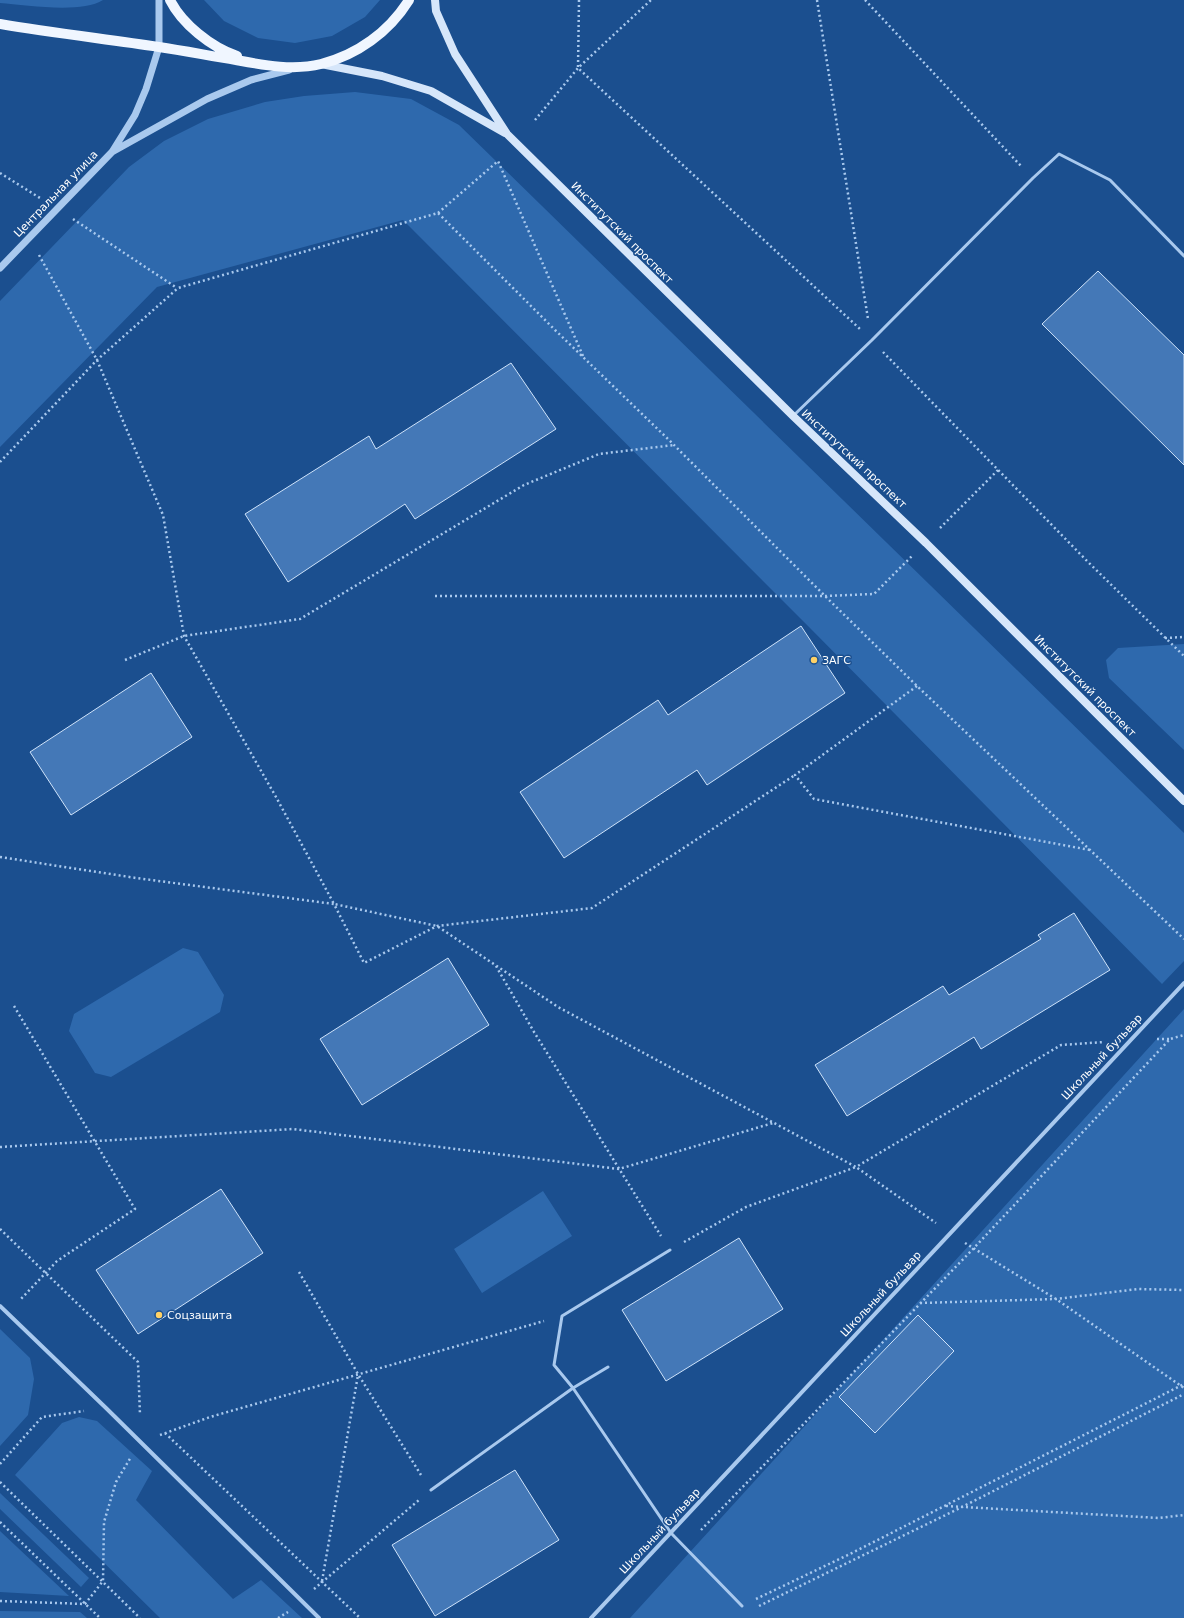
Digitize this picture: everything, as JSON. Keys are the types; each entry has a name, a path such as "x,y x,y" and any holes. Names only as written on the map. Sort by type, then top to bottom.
{"main road":[{"path":"170,0 173,6 196,33 226,52 259,64"},
{"path":"0,24 58,34 159,47 259,64 297,67 320,64 351,53 378,36 401,12 409,0"},
{"path":"435,0 436,11 455,54 507,134"},
{"path":"320,64 382,76 432,91 507,134"},
{"name":"Институтский проспект","path":"507,134 793,416 926,542 1184,801"}],"street":[{"path":"112,152 134,115 146,89 159,47 159,0"},
{"path":"112,152 207,99 251,80 297,67"},
{"name":"Центральная улица","path":"0,268 112,152"},
{"name":"Школьный бульвар","path":"591,1618 1184,982"},
{"path":"0,1306 319,1618"}],"lane":[{"path":"793,416 872,340 1033,178 1059,154 1110,180 1184,256"},
{"path":"670,1250 562,1316 554,1365 573,1388 671,1533 742,1606"},
{"path":"431,1490 573,1388 608,1367"}],"path":[{"path":"535,120 578,68 651,0"},
{"path":"817,0 872,340"},
{"path":"865,0 1033,178"},
{"path":"0,462 97,360 178,288 438,213 498,161 584,358"},
{"path":"0,173 178,288"},
{"path":"438,213 584,358 675,445 917,686 1184,939"},
{"path":"29,238 97,360 164,514 184,636 276,797 364,963 437,926"},
{"path":"124,660 184,636 300,619 524,485 599,454 675,445"},
{"path":"435,596 825,596 874,594 998,470"},
{"path":"1165,638 1184,637"},
{"path":"0,857 136,878 334,904 437,926 592,908 795,776 917,686"},
{"path":"795,776 814,799 1090,850"},
{"path":"437,926 558,1007 856,1167 973,1249 1056,1299 1183,1385 946,1506 742,1606"},
{"path":"495,966 534,1032 670,1250 746,1207 856,1167 1061,1045 1170,1039 1184,1035"},
{"path":"7,1313 57,1261 135,1209 14,1006"},
{"path":"698,1532 973,1249 1170,1039"},
{"path":"0,1147 293,1129 619,1169 774,1122"},
{"path":"0,1229 138,1362 140,1442 116,1482 104,1522 103,1581 85,1604"},
{"path":"278,1618 431,1490 358,1374 299,1272"},
{"path":"919,1303 1056,1299 1138,1289 1184,1290"},
{"path":"140,1442 210,1417 562,1316"},
{"path":"322,1582 358,1374"},
{"path":"757,1607 962,1507 1184,1394"},
{"path":"0,1464 42,1417 106,1408"},
{"path":"165,1433 360,1618"},
{"path":"0,1482 140,1618"},
{"path":"946,1506 1159,1518 1184,1515"},
{"path":"0,1522 100,1618"},
{"path":"0,1601 85,1604"},
{"path":"287,1612 287,1618"}],"shaded area":[{"path":"0,0 103,0 81,7 53,8 0,3"},
{"path":"204,0 380,0 365,17 332,36 295,43 258,38 224,21"},
{"path":"355,92 411,99 459,125 1184,833 1184,961 1162,984 403,220 157,287 0,447 0,301 129,167 164,141 208,119 265,102 304,96"},
{"path":"1184,644 1184,750 1109,678 1106,660 1118,648"},
{"path":"183,948 198,952 224,995 220,1012 111,1077 95,1073 69,1031 74,1014"},
{"path":"1184,1009 1184,1618 630,1618"},
{"path":"543,1191 572,1236 482,1293 454,1249"},
{"path":"0,1329 30,1358 34,1379 28,1415 0,1446"},
{"path":"79,1417 97,1421 152,1471 136,1500 233,1599 261,1580 302,1618 160,1618 15,1475 62,1423"},
{"path":"0,1493 89,1578 81,1587 0,1509"},
{"path":"0,1531 69,1596 0,1592"},
{"path":"0,1611 80,1612 87,1618 0,1618"}],"building":[{"path":"1098,271 1184,355 1184,465 1042,324"},
{"path":"511,363 556,429 415,519 405,504 288,582 245,514 369,436 376,449"},
{"path":"801,626 845,693 707,785 697,770 564,858 520,792 658,700 668,715"},
{"path":"151,673 192,737 71,815 30,752"},
{"path":"1074,913 1110,970 981,1049 974,1037 847,1116 815,1065 943,986 949,995 1041,939 1038,935"},
{"path":"448,958 489,1025 362,1105 320,1039"},
{"path":"221,1189 263,1253 138,1334 96,1270"},
{"path":"739,1238 783,1309 666,1381 622,1310"},
{"path":"918,1315 954,1351 875,1433 839,1397"},
{"path":"515,1470 559,1540 435,1616 392,1545"}],"place":[{"name":"ЗАГС","path":"814,660"},
{"name":"Соцзащита","path":"159,1315"}]}
